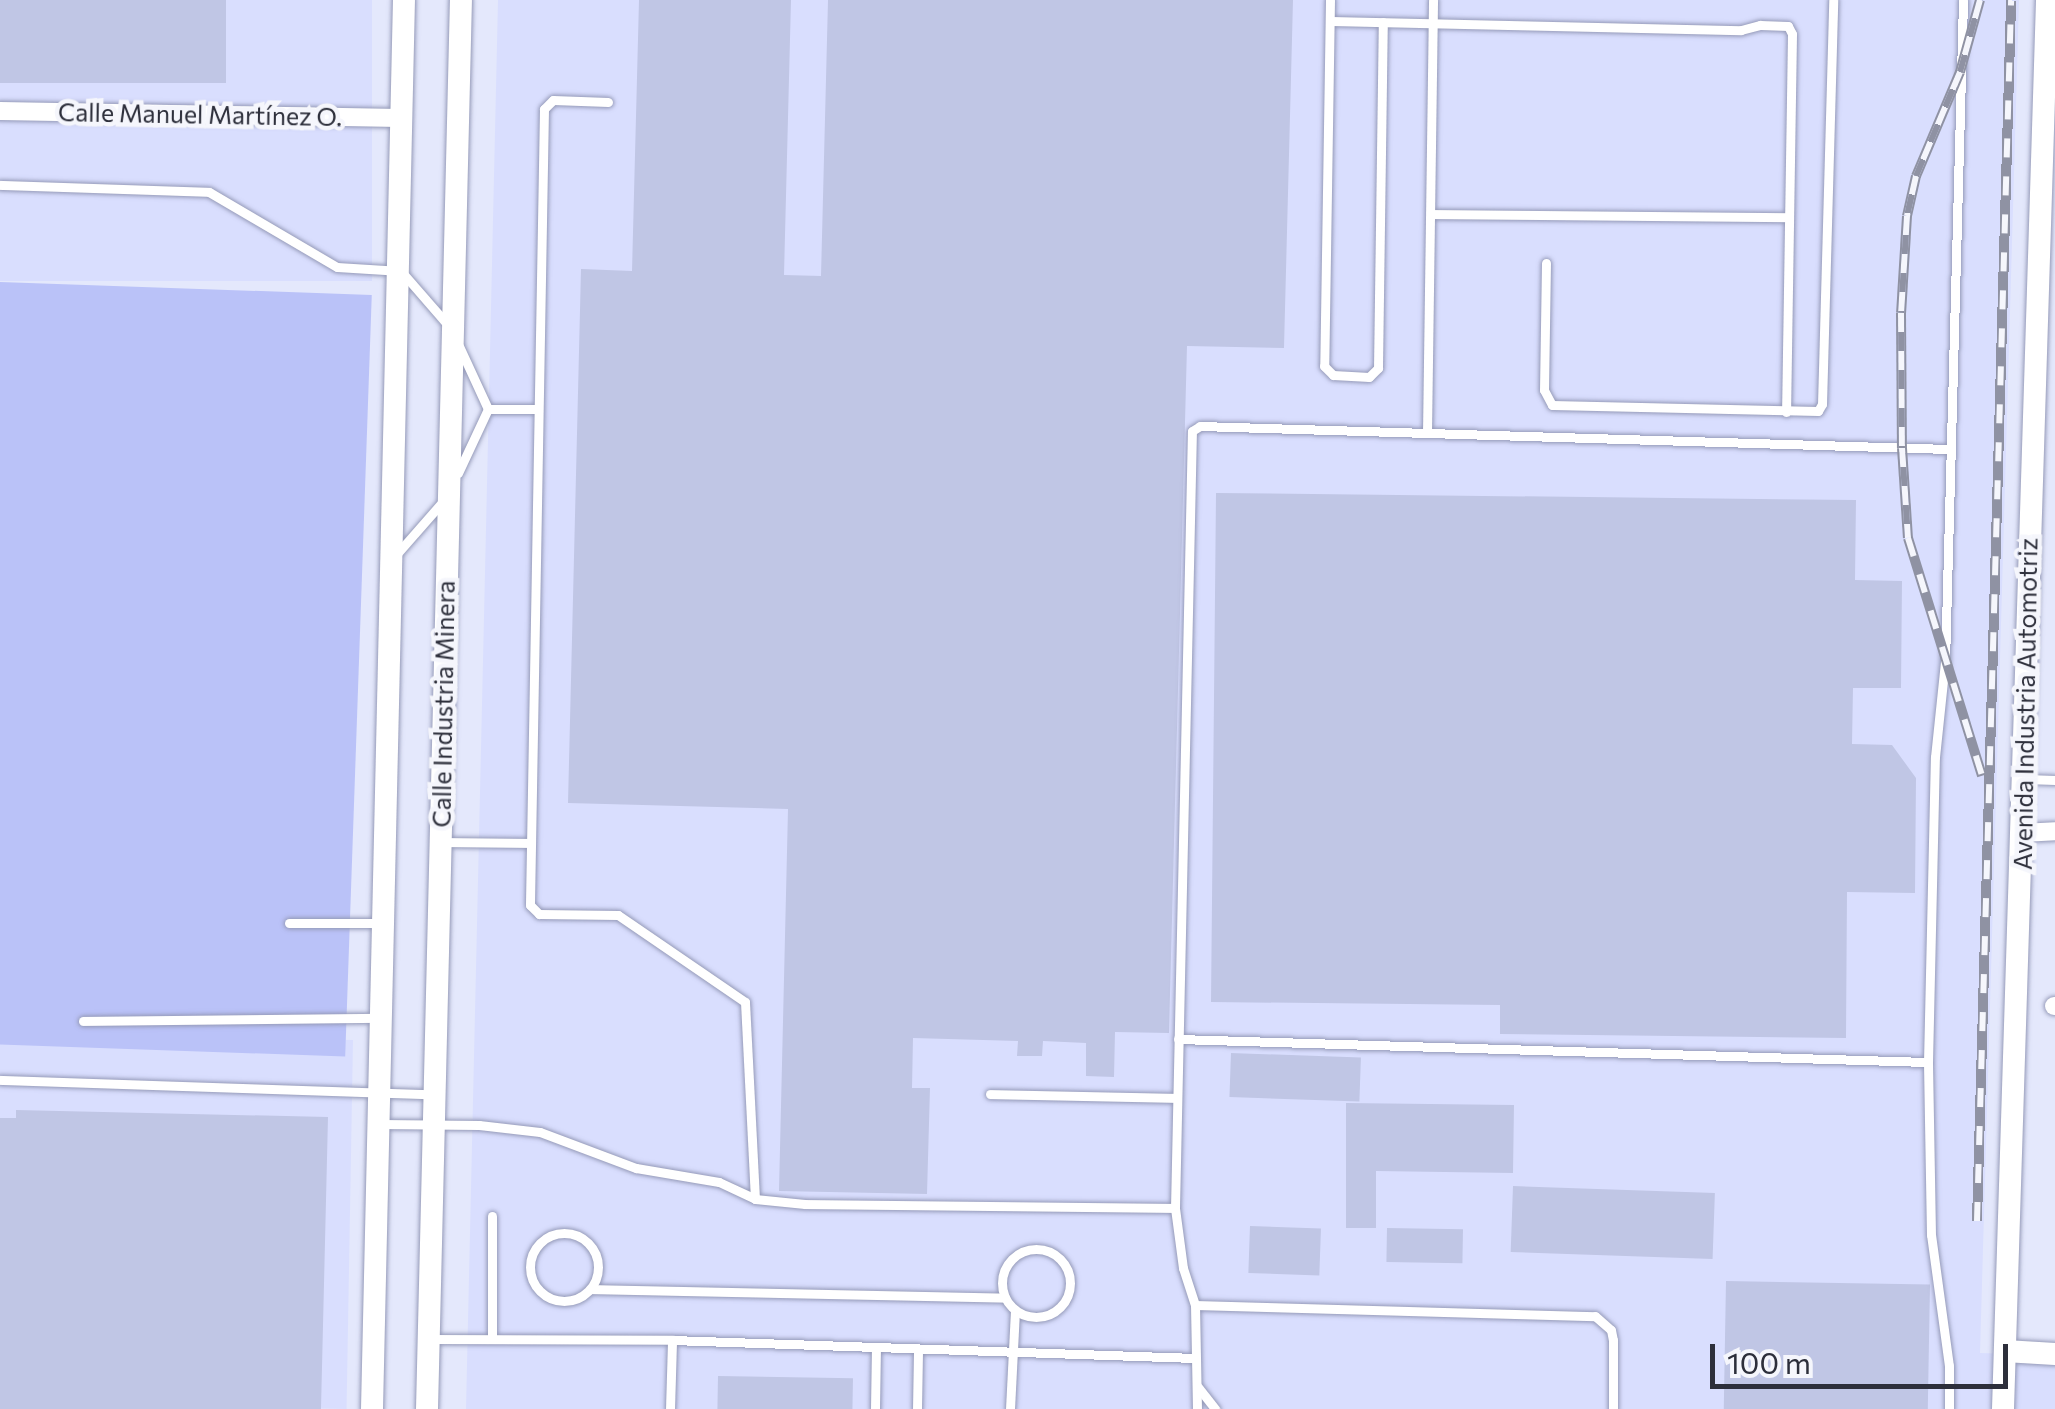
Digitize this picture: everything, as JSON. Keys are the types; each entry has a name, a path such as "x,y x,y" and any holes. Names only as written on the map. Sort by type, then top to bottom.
{"main road":[{"path":"372,1409 401,270 404,0"},
{"name":"Calle Industria Minera","path":"426,1409 461,0"},
{"name":"Avenida Industria Automotriz","path":"2003,1409 2024,778 2046,320 2050,25 2047,0"},
{"path":"2005,1351 2055,1354"}],"street":[{"name":"Calle Manuel Martínez O.","path":"0,111 400,118"},
{"path":"2022,832 2055,831"}],"lane":[{"path":"1330,0 1324,366 1334,376 1369,377 1378,368 1383,22"},
{"path":"1427,433 1433,0"},
{"path":"1546,263 1544,390 1552,405 1814,412 1822,404 1833,0"},
{"path":"1949,1409 1949,1366 1930,1236 1928,1062 1934,757 1945,662 1963,0"},
{"path":"1331,21 1741,30 1772,24 1792,30 1786,412"},
{"path":"608,102 553,100 544,109 530,843 532,911 618,915 746,1002 755,1199"},
{"path":"0,185 209,192 337,267 401,270 452,329 488,409 447,497 392,560"},
{"path":"1430,214 1788,218"},
{"path":"488,409 538,409"},
{"path":"1197,1409 1195,1305 1182,1268 1175,1208 1192,431 1200,426 1948,449"},
{"path":"2024,778 2055,780"},
{"path":"440,842 530,843"},
{"path":"289,923 384,923"},
{"path":"83,1021 382,1018"},
{"path":"1178,1038 1928,1062"},
{"path":"0,1080 432,1094"},
{"path":"990,1094 1176,1098"},
{"path":"379,1124 433,1123 540,1132 636,1168 719,1182 755,1199 804,1204 1175,1208"},
{"path":"492,1216 492,1338"},
{"path":"591,1290 598,1264 583,1239 562,1233 541,1242 534,1250 530,1260 533,1283 549,1299 572,1302 591,1290 1005,1298"},
{"path":"1045,1249 1064,1262 1070,1284 1063,1305 1044,1317 1014,1310 1005,1298 1002,1276 1014,1257 1023,1251 1045,1249"},
{"path":"1195,1305 1595,1316 1611,1330 1614,1340 1613,1409"},
{"path":"1010,1409 1014,1310"},
{"path":"430,1339 672,1340 1195,1358"},
{"path":"670,1409 672,1340"},
{"path":"875,1409 876,1348"},
{"path":"918,1350 918,1409"},
{"path":"1197,1385 1215,1409"}],"shaded area":[{"path":"0,0 372,0 372,281 0,281"},
{"path":"498,0 2019,0 1980,1353 2055,1355 2055,1409 466,1409"},
{"path":"0,282 372,295 345,1057 0,1044"},
{"path":"0,1034 353,1040 347,1409 0,1403"}],"building":[{"path":"0,0 226,0 226,83 0,83"},
{"path":"639,0 791,0 784,275 821,276 828,0 1293,0 1284,348 1187,346 1169,1033 1115,1032 1114,1077 1086,1076 1086,1043 1043,1041 1042,1056 1017,1056 1018,1041 913,1038 912,1088 930,1088 927,1194 779,1191 788,809 568,803 581,269 632,271"},
{"path":"1216,493 1856,500 1855,580 1902,581 1901,688 1853,688 1852,744 1892,745 1916,778 1915,893 1847,892 1846,1038 1500,1034 1500,1005 1211,1002"},
{"path":"1231,1053 1361,1058 1359,1102 1229,1097"},
{"path":"1346,1103 1514,1105 1513,1173 1376,1171 1376,1228 1346,1228"},
{"path":"16,1110 328,1117 321,1409 0,1409 0,1118 16,1118"},
{"path":"1513,1186 1715,1193 1713,1259 1511,1252"},
{"path":"1250,1226 1321,1228 1319,1275 1248,1273"},
{"path":"1387,1228 1463,1229 1462,1263 1386,1262"},
{"path":"1726,1281 1930,1285 1928,1409 1724,1409"},
{"path":"718,1376 853,1378 852,1409 717,1409"}],"railway":[{"path":"1980,0 1960,72 1916,176 1907,216 1901,313 1902,448 1908,538 1982,776"},
{"path":"1977,1221 2011,0"}]}
